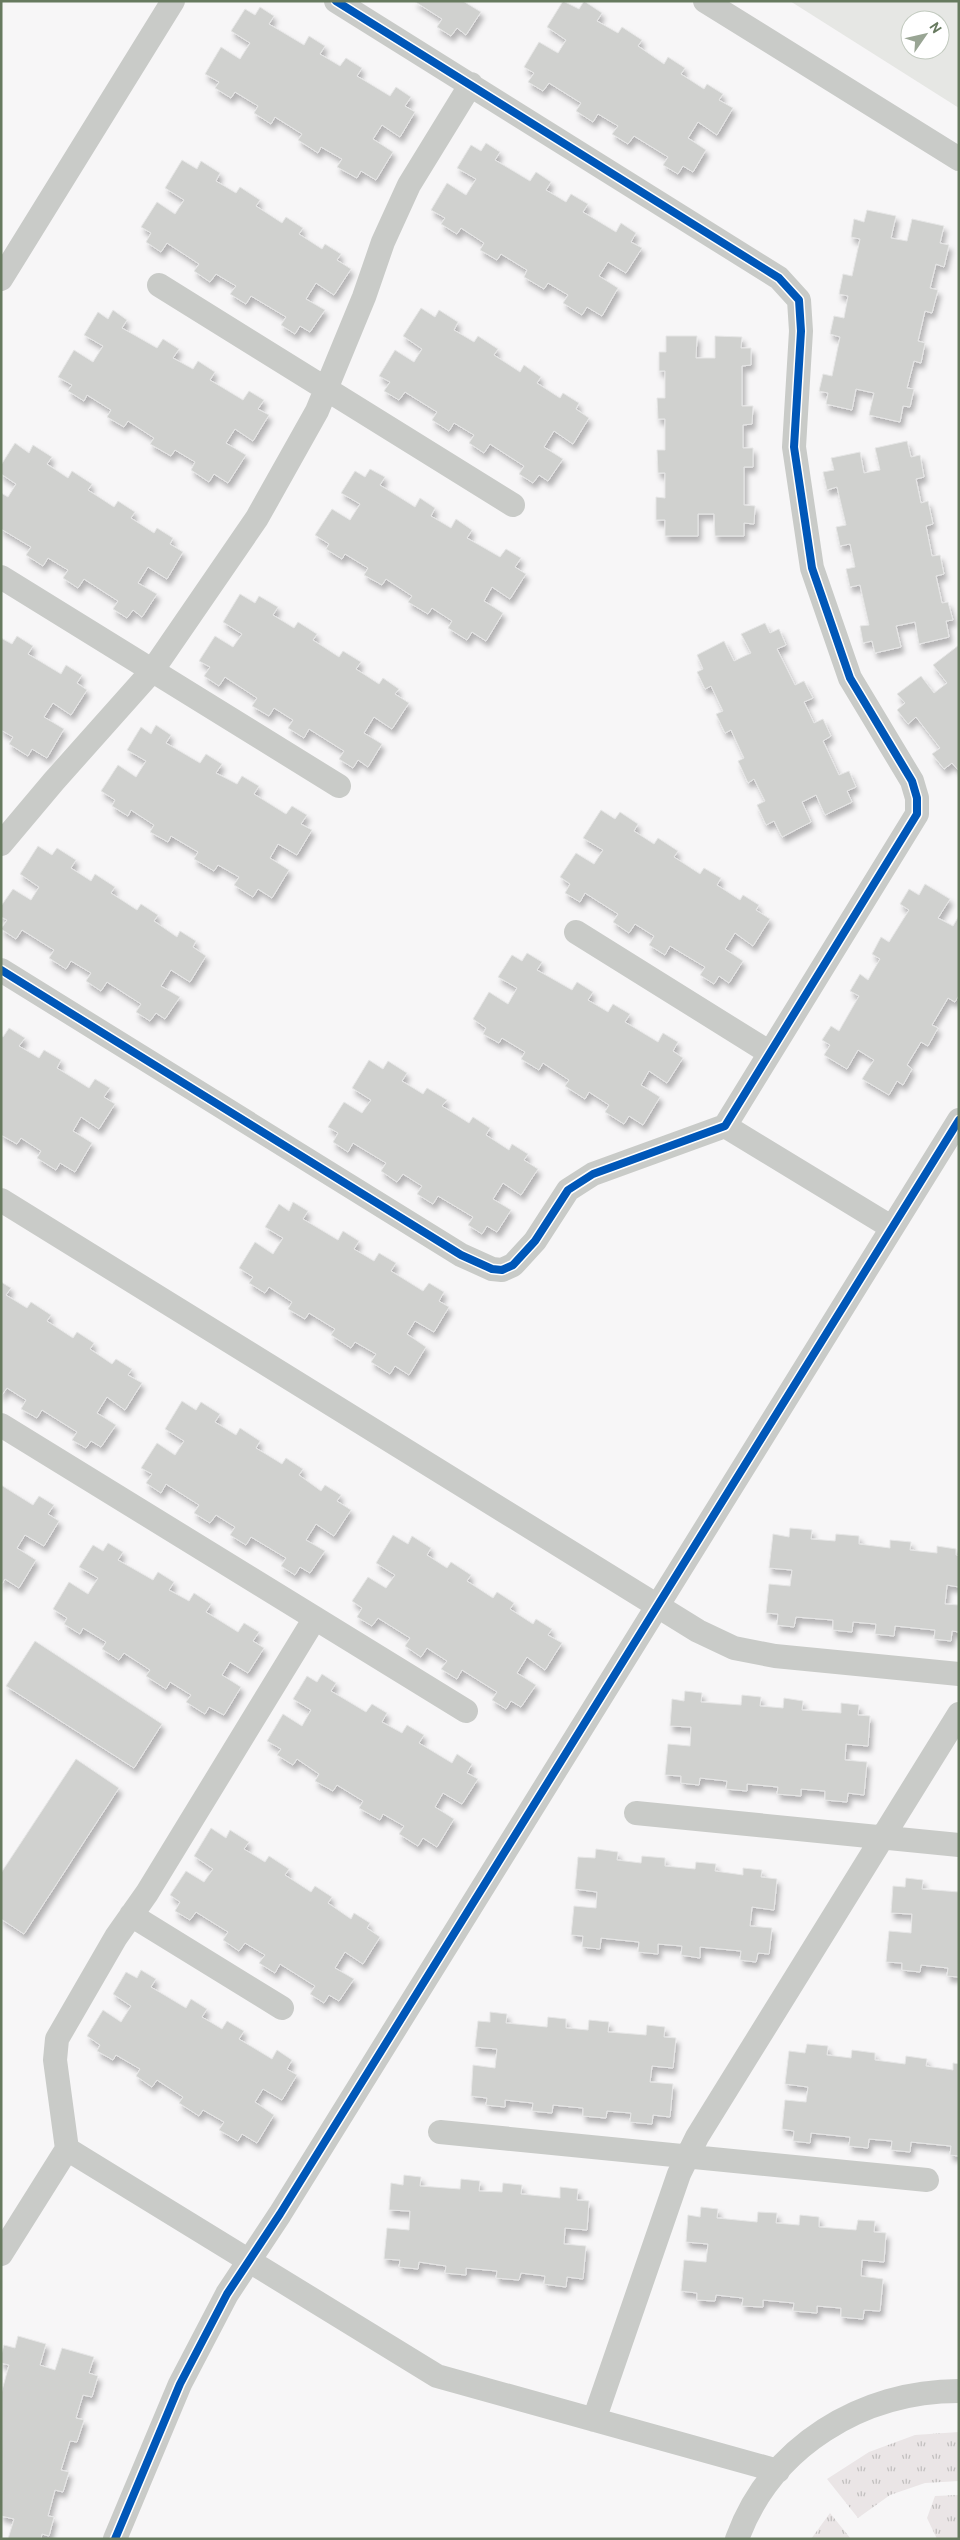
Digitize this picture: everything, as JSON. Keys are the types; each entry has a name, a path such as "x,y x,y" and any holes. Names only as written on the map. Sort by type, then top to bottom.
{"street":[{"path":"1,279 173,1"},
{"path":"1,970 460,1255 492,1269 502,1270 513,1265 535,1241 568,1190 593,1174 725,1126 917,814 917,798 912,781 850,678 812,568 794,447 801,331 799,300 780,278 336,1"},
{"path":"704,1 959,159"},
{"path":"1,844 152,671 257,518 313,419 364,297 383,242 409,185 471,84"},
{"path":"158,285 513,505"},
{"path":"1,578 339,786"},
{"path":"576,932 770,1053"},
{"path":"114,2539 180,2384 227,2294 280,2214 959,1120"},
{"path":"725,1126 891,1227"},
{"path":"1,1200 686,1624 734,1648 775,1656 959,1674"},
{"path":"1,1425 466,1711"},
{"path":"1,2254 67,2149 55,2060 58,2039 74,2008 315,1618"},
{"path":"594,2420 679,2174 697,2137 959,1714"},
{"path":"636,1813 959,1845"},
{"path":"131,1915 282,2008"},
{"path":"440,2132 927,2180"},
{"path":"67,2149 437,2376 778,2471"},
{"path":"737,2539 755,2500 778,2471 803,2445 834,2424 866,2407 912,2395 938,2391 959,2391"}],"shaded area":[{"path":"790,1 959,1 959,108"}],"green space":[{"path":"959,2432 959,2481 925,2483 890,2495 858,2518 827,2479 869,2452 915,2435"},
{"path":"959,2495 959,2539 937,2539 927,2518 935,2496"},
{"path":"830,2513 851,2539 811,2539"}],"building":[{"path":"414,1 463,1 481,12 466,35 457,28 451,36 437,27 442,19"},
{"path":"563,1 579,9 584,1 602,13 597,21 618,33 622,27 642,40 638,46 664,64 668,57 685,68 681,74 704,89 707,84 723,94 719,100 733,108 717,135 698,122 688,138 706,150 693,172 683,166 678,174 663,165 668,157 634,136 628,144 612,134 618,126 598,114 593,122 576,111 581,103 549,83 543,91 528,82 534,73 524,67 539,42 558,53 566,40 547,27"},
{"path":"260,7 274,16 269,24 304,45 309,36 325,46 320,54 340,66 346,58 362,68 357,76 390,96 396,87 411,97 405,106 415,112 400,137 382,125 373,139 393,152 376,180 361,171 357,178 337,167 342,159 321,147 318,153 298,140 302,134 275,117 271,124 254,113 258,106 235,92 231,98 215,88 219,82 205,74 221,47 240,59 250,43 231,31 245,9 255,15"},
{"path":"486,143 500,152 495,160 530,181 536,172 551,182 546,190 566,202 571,194 588,204 583,212 616,232 621,223 636,233 631,242 642,248 626,273 608,262 599,276 618,288 602,316 587,307 582,315 563,303 568,295 548,283 544,289 524,277 527,270 501,254 497,260 480,250 484,243 461,228 457,234 441,224 445,218 431,210 447,183 466,195 476,179 457,168 471,145 481,151"},
{"path":"182,160 197,169 201,161 220,173 216,181 236,193 240,187 260,200 256,206 282,223 286,217 303,228 299,234 322,249 325,244 341,254 337,260 351,269 334,295 316,283 306,299 325,310 310,332 300,326 295,334 281,325 286,317 251,296 246,304 230,294 236,286 216,274 210,282 194,271 199,264 167,243 161,252 146,242 151,233 141,227 157,202 175,214 184,200 165,188"},
{"path":"867,210 896,216 891,238 907,241 912,219 944,226 940,243 949,245 944,267 936,264 930,288 938,290 932,313 925,311 918,341 925,343 921,363 914,361 907,388 914,389 910,407 903,406 900,422 869,415 874,393 856,389 852,410 826,404 828,393 819,391 823,374 832,376 840,337 830,334 834,316 844,318 848,296 839,294 843,274 852,276 860,239 851,237 854,219 864,222"},
{"path":"421,308 435,317 439,310 458,322 454,330 474,342 478,336 498,349 494,355 520,372 524,365 541,377 537,383 560,398 563,393 579,403 576,409 589,418 573,444 554,431 544,447 563,459 548,481 539,475 533,483 519,474 524,466 490,444 484,453 469,443 474,435 454,423 449,431 432,420 437,412 405,392 399,400 384,391 390,382 379,376 395,350 414,362 422,349 403,336"},
{"path":"113,310 127,320 122,328 157,348 163,339 179,349 173,358 193,369 198,361 215,372 210,380 243,400 249,391 264,400 258,409 269,415 253,441 235,429 226,443 246,455 228,483 214,474 209,482 191,470 195,462 175,450 171,456 150,444 154,438 128,421 124,427 107,417 111,410 87,395 84,401 68,391 72,385 58,377 74,350 93,362 103,346 84,335 98,312 108,319"},
{"path":"666,336 697,336 696,358 715,358 715,336 742,337 741,348 751,348 751,365 742,366 742,406 753,406 752,424 743,425 743,448 753,448 753,467 744,467 744,505 755,506 754,524 744,523 744,536 715,536 714,514 698,514 698,536 665,536 665,520 656,520 656,497 665,498 665,473 658,473 657,450 665,450 665,419 658,419 657,398 665,398 665,371 659,371 659,352 666,352"},
{"path":"907,441 911,457 920,455 924,477 916,479 921,503 928,501 933,524 926,526 932,556 940,555 944,574 936,576 942,603 948,602 953,620 946,621 949,637 919,644 915,622 896,626 901,647 875,653 872,641 863,643 860,626 869,625 860,585 850,587 846,569 855,567 850,544 840,546 836,527 846,525 837,487 827,490 823,472 834,470 831,458 860,452 864,473 880,470 875,448"},
{"path":"15,443 29,453 33,445 52,457 47,464 68,478 72,471 92,484 88,490 114,507 118,501 135,512 131,518 154,533 157,528 173,538 170,544 183,552 167,579 148,567 138,583 157,594 142,617 133,610 127,618 113,609 118,601 84,579 78,588 63,578 68,570 48,558 43,566 26,555 31,547 1,529 1,493 8,497 16,484 1,474 1,465"},
{"path":"370,469 385,477 380,485 415,507 420,498 435,508 431,516 451,528 456,519 472,530 467,538 500,557 506,549 521,558 515,567 526,574 510,599 492,587 484,601 503,613 486,641 472,632 467,640 448,628 452,621 432,608 428,614 408,602 412,596 386,579 382,585 364,575 368,568 345,554 342,559 326,549 329,544 315,535 332,509 350,520 360,504 341,493 355,471 365,477"},
{"path":"240,594 255,603 259,596 278,607 273,615 294,628 298,622 317,634 313,640 339,657 343,651 361,662 356,669 379,684 383,678 399,689 395,694 409,703 392,729 374,717 364,733 382,744 368,767 358,760 353,768 339,759 344,751 309,729 304,738 288,728 293,720 274,708 269,716 252,706 257,698 225,677 219,686 204,676 210,667 199,661 215,636 233,647 242,634 223,622"},
{"path":"765,623 770,633 779,629 786,645 777,649 795,685 804,681 813,698 804,702 814,723 823,719 831,736 823,741 839,775 849,771 856,787 847,791 852,802 825,815 816,795 802,802 811,822 782,837 774,821 766,825 757,805 765,801 754,779 748,783 738,761 744,758 731,730 725,733 716,714 723,711 711,686 705,689 697,672 703,669 697,655 724,641 734,661 751,653 741,634"},
{"path":"17,636 33,646 28,654 61,674 66,665 82,675 77,683 87,690 71,715 53,703 44,717 64,729 47,758 32,749 28,756 9,744 13,737 1,730 1,638 12,644"},
{"path":"959,645 959,771 952,763 944,769 932,754 940,748 916,717 908,724 897,710 905,703 897,694 921,676 934,693 947,683 933,665"},
{"path":"156,725 171,735 166,743 200,763 206,754 222,764 216,773 237,784 242,776 259,786 254,794 286,814 292,806 307,815 301,824 312,830 297,855 278,844 270,858 289,870 272,898 258,889 253,897 234,885 239,877 218,865 214,871 194,859 198,852 171,836 168,842 150,832 154,825 131,810 128,816 112,806 115,800 101,791 118,765 136,777 146,761 127,750 141,727 151,734"},
{"path":"601,810 615,819 620,812 638,824 634,831 654,844 658,838 678,851 674,857 700,874 704,868 721,878 717,885 740,900 743,895 759,905 756,910 770,919 753,946 735,933 725,949 743,961 729,983 719,976 714,984 700,975 705,967 670,946 665,955 649,945 654,936 635,924 629,933 613,922 618,914 585,893 580,902 565,893 570,884 560,877 576,853 594,864 603,850 583,838"},
{"path":"38,846 52,855 57,848 76,860 71,868 91,881 95,874 115,887 111,893 137,910 141,904 158,915 154,921 177,937 180,931 196,941 193,947 206,956 190,982 171,970 161,986 180,997 165,1019 156,1013 150,1021 136,1012 141,1004 107,982 101,991 86,981 91,973 71,961 66,969 49,958 54,950 22,930 16,939 1,929 7,920 1,917 1,906 13,889 31,900 39,887 20,874"},
{"path":"925,884 950,899 938,918 953,926 959,916 959,995 955,1002 948,998 932,1025 938,1028 928,1046 921,1042 907,1065 912,1069 903,1085 897,1081 889,1095 862,1079 874,1060 858,1050 847,1069 824,1055 830,1045 822,1040 831,1026 839,1031 859,996 850,991 860,974 868,980 880,959 872,954 881,937 889,942 909,910 900,904 909,889 919,895"},
{"path":"527,953 542,962 537,970 572,990 577,982 593,992 588,1000 608,1012 613,1004 630,1014 625,1022 658,1042 663,1033 678,1042 673,1051 683,1058 667,1083 649,1071 641,1085 660,1097 643,1125 629,1116 624,1124 605,1112 609,1105 589,1092 585,1099 565,1086 569,1080 543,1063 539,1070 521,1059 525,1052 502,1038 499,1043 483,1034 486,1028 473,1019 489,992 508,1004 517,988 498,977 512,955 522,961"},
{"path":"9,1028 25,1038 19,1046 39,1058 44,1050 61,1060 57,1068 89,1088 95,1079 110,1088 104,1097 115,1104 99,1129 81,1117 73,1131 92,1143 75,1172 60,1163 56,1170 37,1158 41,1151 21,1138 17,1144 1,1135 1,1036 3,1037"},
{"path":"369,1060 383,1069 388,1061 407,1073 402,1081 423,1094 427,1088 447,1100 442,1106 469,1123 473,1117 490,1128 486,1135 509,1150 512,1144 528,1154 524,1160 538,1169 521,1195 503,1183 493,1199 511,1210 497,1232 487,1226 482,1234 468,1225 473,1217 438,1196 433,1204 417,1194 422,1186 403,1174 397,1182 381,1171 386,1163 353,1143 348,1152 333,1142 338,1133 328,1127 344,1102 362,1113 371,1100 352,1088"},
{"path":"293,1202 308,1211 303,1219 338,1240 343,1231 359,1241 354,1249 374,1261 379,1253 396,1263 391,1271 423,1291 429,1283 444,1292 439,1301 449,1307 434,1332 415,1321 407,1334 426,1347 409,1375 395,1366 390,1374 371,1362 376,1354 355,1342 351,1348 331,1335 335,1329 309,1313 305,1319 288,1309 292,1302 269,1287 265,1293 249,1283 253,1277 239,1268 255,1242 273,1254 283,1238 265,1227 279,1204 289,1211"},
{"path":"1,1282 11,1288 6,1295 27,1308 31,1302 51,1315 47,1321 73,1338 77,1332 94,1343 90,1349 112,1364 116,1359 132,1369 128,1375 142,1383 125,1410 107,1397 97,1413 116,1425 101,1447 91,1441 86,1448 72,1440 77,1432 42,1410 37,1418 21,1409 26,1400 7,1388 1,1396"},
{"path":"182,1401 196,1410 201,1402 220,1414 215,1422 236,1435 240,1428 260,1441 256,1448 282,1464 286,1458 303,1469 299,1475 321,1491 325,1485 341,1495 337,1501 351,1510 334,1536 316,1524 306,1540 325,1551 310,1573 300,1567 295,1575 281,1566 286,1558 251,1537 246,1545 230,1535 235,1527 216,1515 210,1523 194,1513 199,1505 166,1484 161,1493 146,1483 152,1474 141,1468 157,1443 175,1455 184,1441 165,1429"},
{"path":"1,1485 33,1505 39,1496 54,1505 48,1514 59,1521 44,1546 25,1535 17,1548 36,1560 19,1588 5,1579 1,1585"},
{"path":"790,1528 812,1530 811,1539 835,1541 836,1534 859,1536 859,1544 890,1548 890,1540 911,1542 910,1550 937,1553 937,1546 956,1549 956,1555 959,1556 959,1587 947,1585 945,1604 959,1605 959,1632 952,1631 951,1641 934,1639 935,1630 895,1626 894,1636 875,1634 876,1624 853,1622 852,1632 833,1630 833,1620 796,1617 794,1627 777,1625 778,1614 766,1613 769,1584 790,1586 792,1570 769,1568 773,1534 789,1537"},
{"path":"393,1535 408,1544 412,1536 431,1548 427,1555 447,1568 451,1562 471,1575 467,1581 493,1598 497,1592 514,1603 510,1609 533,1624 536,1619 552,1629 548,1635 562,1643 545,1670 527,1657 517,1673 536,1685 521,1707 511,1701 506,1709 492,1700 497,1692 462,1670 457,1679 441,1669 447,1661 427,1648 421,1657 405,1646 410,1638 378,1618 372,1626 357,1617 362,1608 352,1601 368,1577 386,1588 395,1575 376,1563"},
{"path":"108,1543 123,1552 118,1560 153,1580 158,1572 174,1582 169,1590 189,1601 194,1593 211,1604 206,1612 238,1632 244,1623 259,1632 253,1641 264,1648 248,1673 230,1662 222,1675 241,1687 224,1715 209,1707 205,1714 186,1702 191,1695 170,1682 166,1689 146,1676 150,1670 124,1653 119,1660 102,1649 106,1642 83,1628 80,1634 64,1624 67,1618 53,1609 69,1582 88,1594 98,1578 79,1567 93,1545 103,1551"},
{"path":"35,1641 162,1724 134,1768 6,1686"},
{"path":"322,1674 336,1683 331,1691 366,1712 372,1704 387,1713 382,1722 402,1733 407,1725 424,1735 419,1743 452,1763 457,1754 472,1764 467,1773 478,1779 462,1804 443,1793 435,1807 454,1819 437,1847 423,1838 418,1846 399,1834 404,1826 383,1814 380,1820 359,1808 363,1801 337,1785 333,1791 315,1781 319,1774 297,1759 293,1765 277,1755 281,1749 267,1741 283,1714 302,1726 311,1710 293,1699 307,1676 317,1682"},
{"path":"685,1691 702,1693 701,1702 741,1705 742,1695 761,1697 760,1706 783,1708 784,1698 803,1701 802,1710 841,1713 841,1703 859,1705 858,1715 870,1716 868,1746 846,1744 845,1760 867,1762 864,1795 848,1793 847,1802 825,1800 825,1791 801,1789 801,1796 777,1794 778,1787 747,1784 747,1791 726,1789 727,1781 700,1778 699,1785 681,1783 681,1776 665,1775 668,1744 690,1746 691,1727 670,1726 672,1699 684,1701"},
{"path":"76,1759 119,1788 24,1934 1,1919 1,1873"},
{"path":"211,1828 226,1838 230,1830 249,1842 244,1849 265,1862 269,1856 289,1869 285,1875 311,1892 315,1886 332,1897 328,1903 351,1919 354,1913 370,1923 367,1928 380,1937 363,1964 345,1952 335,1968 354,1979 339,2001 329,1995 324,2003 310,1994 315,1986 280,1964 275,1973 259,1963 265,1955 245,1943 239,1951 223,1940 228,1932 196,1912 190,1920 175,1911 180,1902 170,1895 186,1871 204,1882 213,1869 194,1856"},
{"path":"596,1849 618,1852 617,1860 641,1863 642,1856 665,1858 665,1866 695,1869 696,1862 716,1864 715,1871 743,1875 743,1868 762,1870 761,1877 777,1879 774,1910 752,1907 750,1926 772,1928 769,1954 758,1953 756,1962 740,1960 741,1951 700,1947 700,1958 681,1955 682,1946 658,1944 658,1954 638,1952 639,1942 601,1938 600,1949 582,1947 583,1936 571,1935 574,1906 596,1908 597,1892 575,1889 578,1857 595,1858"},
{"path":"906,1878 923,1880 922,1889 959,1892 959,1977 947,1976 948,1968 921,1965 920,1972 902,1970 902,1963 886,1962 889,1931 911,1933 912,1914 891,1913 893,1886 905,1887"},
{"path":"141,1970 156,1979 151,1987 186,2008 191,1999 207,2009 202,2017 222,2029 227,2021 244,2031 239,2039 272,2059 277,2050 292,2060 287,2069 297,2075 282,2100 263,2089 255,2102 274,2115 257,2143 242,2134 238,2141 219,2130 224,2122 203,2110 199,2116 179,2103 183,2097 157,2080 152,2087 136,2076 140,2069 116,2055 113,2060 97,2051 100,2045 87,2036 103,2010 121,2022 131,2006 113,1994 126,1972 137,1978"},
{"path":"490,2012 507,2014 506,2023 547,2027 548,2017 566,2019 566,2028 588,2030 589,2020 609,2022 608,2032 646,2035 647,2025 665,2027 664,2037 676,2038 673,2068 652,2066 650,2082 673,2084 670,2117 653,2115 652,2124 630,2122 631,2113 607,2111 606,2118 583,2116 583,2108 553,2105 552,2113 532,2111 533,2103 505,2100 505,2107 486,2105 487,2098 471,2096 473,2065 495,2068 497,2049 475,2047 478,2021 490,2022"},
{"path":"807,2044 828,2046 827,2055 851,2058 852,2050 875,2053 875,2060 905,2064 906,2056 927,2059 926,2066 953,2070 953,2063 959,2064 959,2156 950,2155 951,2146 911,2142 910,2152 891,2150 892,2141 869,2139 868,2148 849,2146 850,2137 811,2133 810,2143 793,2141 794,2131 782,2129 785,2100 806,2102 808,2087 785,2084 789,2051 805,2053"},
{"path":"404,2175 421,2177 420,2186 460,2189 461,2179 480,2181 479,2191 502,2192 503,2183 522,2185 521,2194 560,2198 560,2187 578,2189 577,2200 589,2201 587,2230 565,2228 564,2244 586,2246 583,2279 567,2277 566,2287 544,2284 545,2276 521,2273 519,2280 496,2278 497,2271 466,2268 466,2275 445,2273 446,2266 419,2262 418,2269 399,2267 400,2260 384,2259 387,2228 409,2230 410,2211 389,2210 391,2183 403,2185"},
{"path":"701,2207 718,2209 717,2218 757,2222 758,2212 777,2213 776,2223 799,2225 800,2215 819,2217 819,2227 856,2230 858,2220 875,2221 874,2232 886,2233 884,2262 862,2260 861,2276 883,2279 880,2311 864,2310 863,2319 841,2317 841,2308 817,2306 817,2313 793,2311 794,2303 763,2300 763,2307 742,2306 743,2298 716,2295 715,2301 697,2300 697,2293 681,2291 684,2260 706,2262 708,2244 686,2242 688,2215 700,2217"},
{"path":"18,2336 46,2344 40,2365 55,2370 62,2348 94,2357 89,2373 98,2376 92,2397 83,2395 76,2418 84,2420 77,2442 70,2441 61,2470 69,2472 63,2492 55,2490 48,2516 54,2517 49,2536 42,2534 41,2539 8,2539 14,2519 1,2516 1,2394 9,2365 1,2363 1,2355 4,2345 15,2348"}],"cycle path":[{"path":"1,970 461,1255 492,1269 502,1270 513,1265 535,1241 568,1190 593,1174 725,1126 917,814 917,798 912,781 850,678 812,568 794,447 801,331 799,300 779,278 336,1"},
{"path":"115,2539 180,2384 227,2294 280,2214 959,1120"}]}
